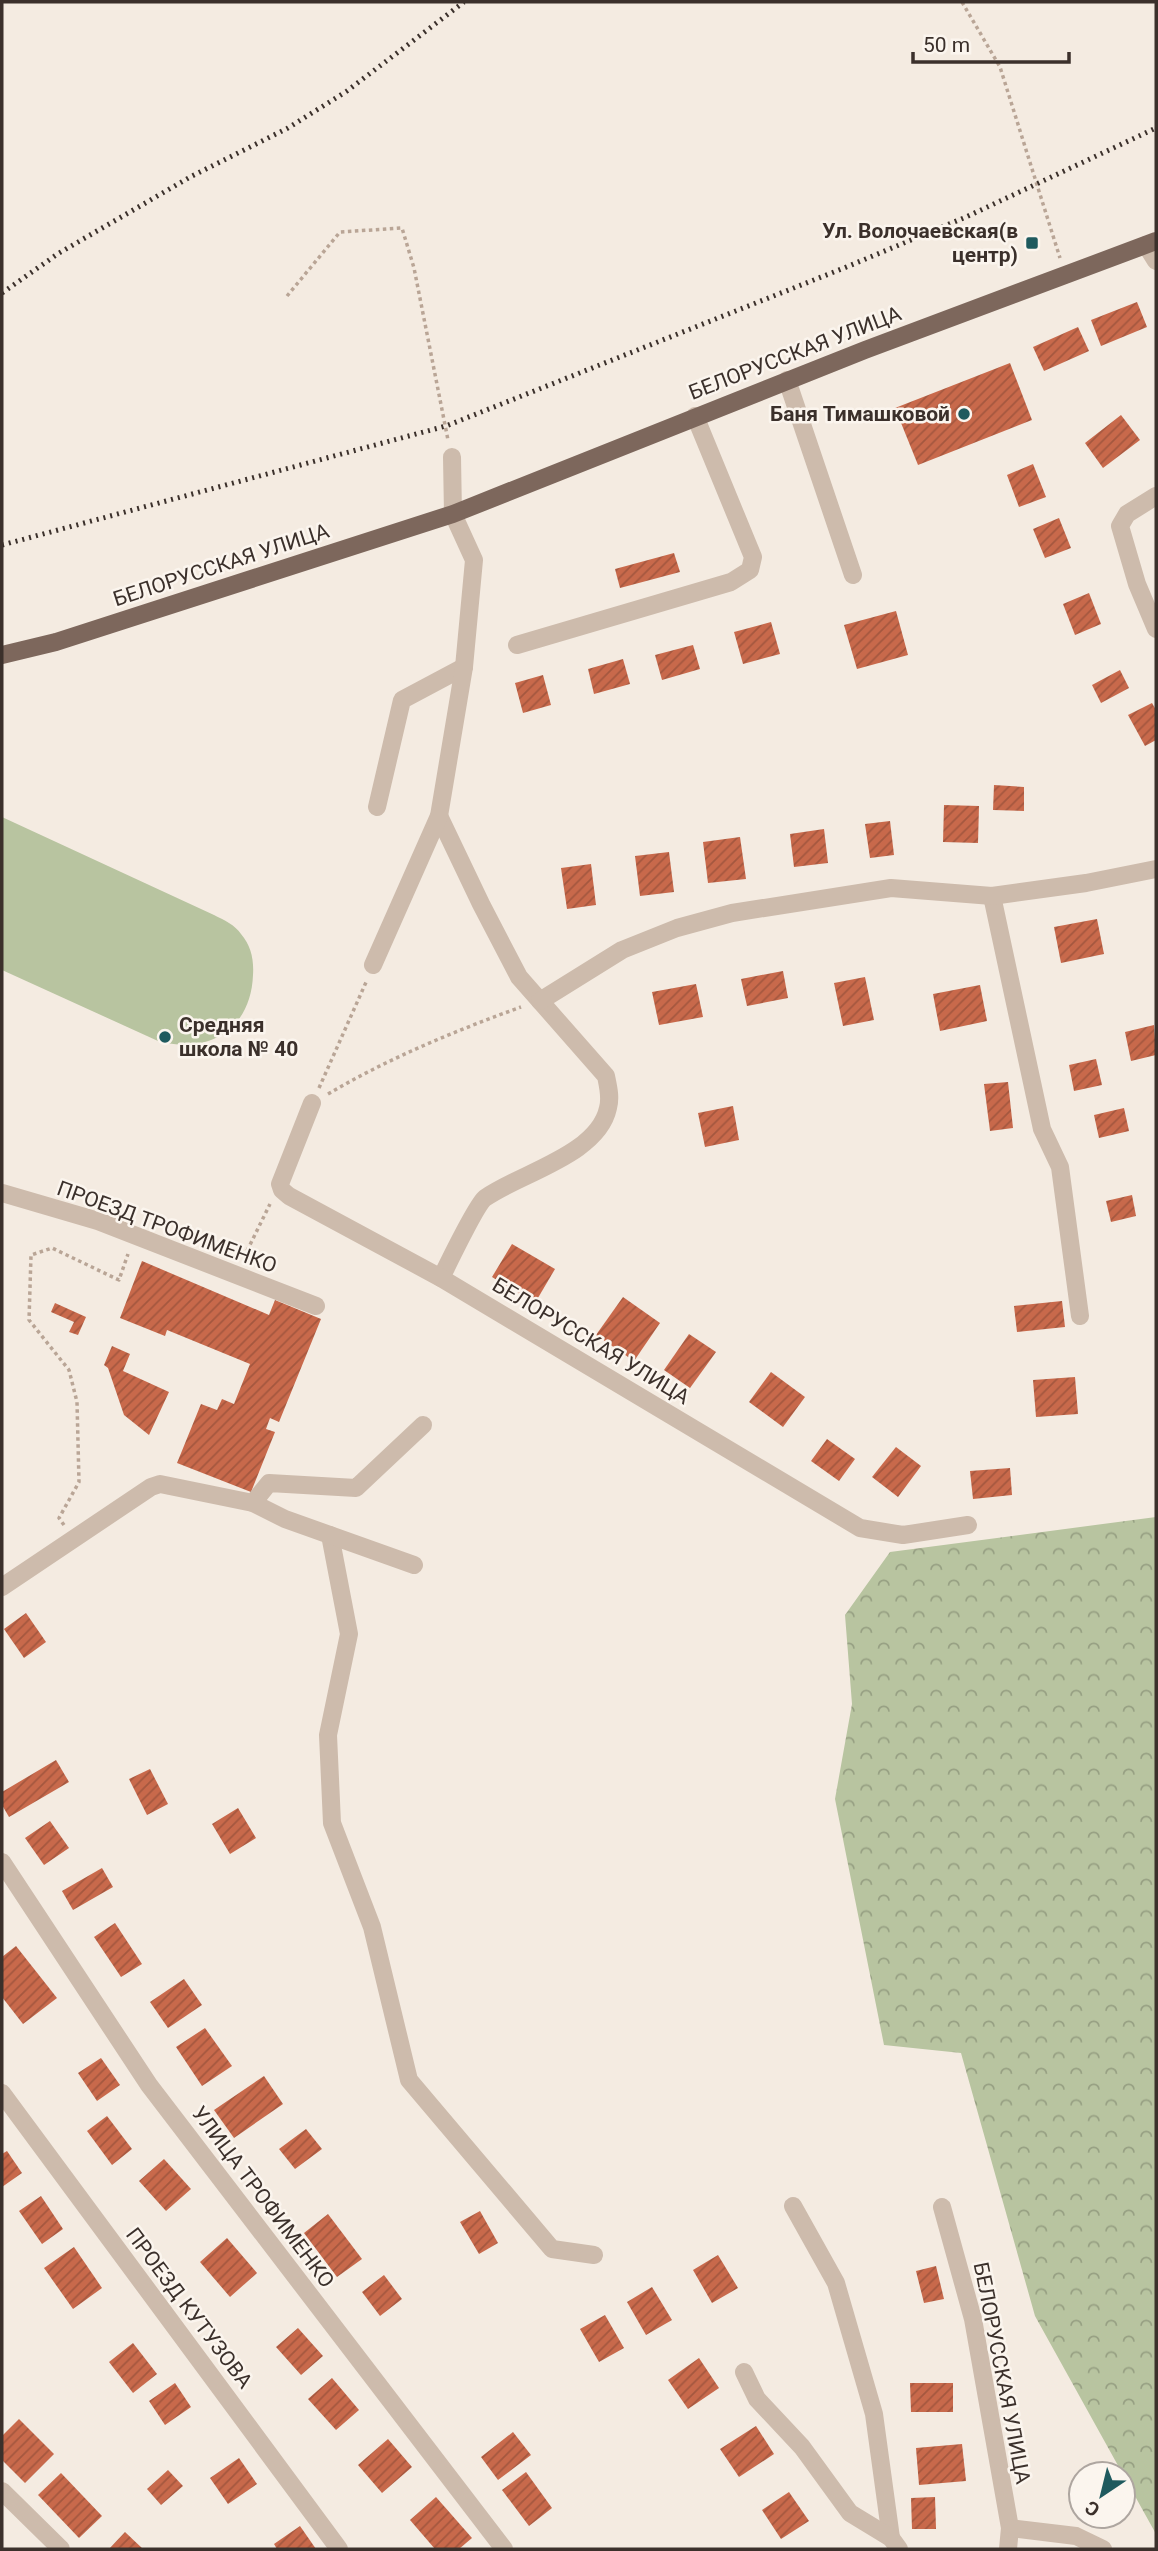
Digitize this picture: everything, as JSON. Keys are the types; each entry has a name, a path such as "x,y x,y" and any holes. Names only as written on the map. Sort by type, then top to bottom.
{"main road":[{"name":"БЕЛОРУССКАЯ УЛИЦА","path":"2,655 56,642 453,514 787,380 1065,273 1151,243"}],"street":[{"path":"1151,243 1156,261"},
{"path":"787,380 853,575"},
{"path":"517,645 731,582 750,570 754,558 695,416"},
{"path":"373,965 439,816 464,667 474,560 453,514 452,457"},
{"path":"1156,496 1127,514 1120,526 1137,584 1156,629"},
{"path":"377,807 402,700 464,667"},
{"path":"439,816 519,977 606,1076 609,1094 608,1110 596,1130 579,1148 483,1200 440,1278"},
{"path":"540,1000 622,950 677,928 732,913 891,888 992,896 1086,883 1156,869"},
{"path":"992,896 1042,1129 1060,1167 1080,1316"},
{"path":"280,1184 312,1103"},
{"name":"БЕЛОРУССКАЯ УЛИЦА","path":"280,1184 289,1196 440,1278 860,1528 903,1535 968,1525"},
{"name":"ПРОЕЗД ТРОФИМЕНКО","path":"2,1193 98,1221 316,1306"},
{"path":"253,1503 269,1483 356,1488 423,1425"},
{"path":"2,1587 151,1487 160,1484 253,1503 285,1519 414,1565"},
{"path":"330,1535 349,1634 328,1735 332,1823 372,1927 409,2080 552,2249 594,2255"},
{"name":"УЛИЦА ТРОФИМЕНКО","path":"2,1862 149,2085 505,2549"},
{"name":"ПРОЕЗД КУТУЗОВА","path":"2,2094 339,2549"},
{"path":"793,2206 836,2283 874,2413 895,2544"},
{"name":"БЕЛОРУССКАЯ УЛИЦА","path":"942,2207 973,2319 1010,2528 1007,2549"},
{"path":"744,2372 757,2399 802,2448 850,2513 895,2544"},
{"path":"2,2491 61,2549"},
{"path":"1010,2528 1076,2536 1103,2549"}],"path":[{"path":"962,2 1000,67 1065,273"},
{"path":"287,296 340,232 402,228 414,268 452,457"},
{"path":"312,1103 373,965"},
{"path":"312,1103 354,1079 460,1029 540,1000"},
{"path":"236,1275 280,1184"},
{"path":"74,1540 60,1518 79,1482 78,1402 69,1370 29,1320 31,1255 52,1248 119,1280 134,1235"}],"green space":[{"path":"2,817 214,915 236,928 249,948 253,969 250,994 236,1023 224,1034 210,1041 177,1044 158,1041 2,970"},
{"path":"1156,1517 1156,2534 1137,2500 1137,2460 1115,2460 1035,2316 961,2053 884,2045 835,1799 852,1704 845,1615 890,1552"}],"building":[{"path":"1137,302 1147,327 1101,346 1091,320"},
{"path":"1078,327 1089,351 1044,371 1033,347"},
{"name":"Баня Тимашковой","path":"1010,363 1032,420 918,465 895,408"},
{"path":"1121,415 1140,440 1103,468 1085,443"},
{"path":"1033,464 1046,497 1019,507 1007,475"},
{"path":"1059,518 1071,548 1045,558 1033,529"},
{"path":"674,553 680,572 620,588 615,569"},
{"path":"1089,593 1101,624 1075,635 1063,604"},
{"path":"896,611 908,655 857,669 844,625"},
{"path":"771,622 780,654 743,664 734,632"},
{"path":"693,645 700,669 662,680 655,655"},
{"path":"623,659 630,684 594,694 588,669"},
{"path":"1120,670 1129,688 1101,703 1092,685"},
{"path":"543,675 551,705 523,713 515,683"},
{"path":"1152,703 1156,710 1156,740 1145,746 1128,715"},
{"path":"994,785 1024,787 1024,811 993,810"},
{"path":"944,805 979,806 978,843 943,842"},
{"path":"890,821 894,855 870,858 865,824"},
{"path":"824,829 828,863 794,867 790,834"},
{"path":"740,837 746,879 708,883 703,842"},
{"path":"669,852 674,892 640,896 635,856"},
{"path":"591,864 596,905 567,909 561,868"},
{"path":"1097,919 1104,954 1061,963 1054,927"},
{"path":"783,971 788,998 747,1006 741,979"},
{"path":"865,977 874,1020 843,1026 834,983"},
{"path":"696,984 703,1017 659,1025 652,992"},
{"path":"980,985 987,1021 940,1031 933,994"},
{"path":"1154,1025 1156,1055 1131,1061 1125,1032"},
{"path":"1096,1059 1102,1085 1074,1091 1069,1065"},
{"path":"1008,1082 1013,1128 990,1131 984,1084"},
{"path":"733,1106 739,1140 705,1147 698,1113"},
{"path":"1124,1108 1129,1131 1099,1138 1094,1115"},
{"path":"1132,1195 1136,1216 1111,1222 1106,1201"},
{"path":"512,1244 555,1269 535,1303 492,1277"},
{"path":"142,1261 269,1315 275,1300 321,1319 279,1422 270,1418 266,1429 275,1432 251,1492 177,1463 201,1404 217,1410 222,1399 234,1404 250,1364 167,1330 165,1336 120,1318"},
{"path":"623,1297 660,1323 634,1361 596,1335"},
{"path":"1062,1301 1065,1327 1017,1332 1014,1306"},
{"path":"55,1303 86,1317 78,1335 69,1332 74,1322 51,1312"},
{"path":"689,1334 716,1352 690,1388 664,1370"},
{"path":"112,1346 130,1354 123,1371 169,1392 149,1435 124,1415 108,1368 104,1365"},
{"path":"771,1372 805,1397 783,1427 749,1402"},
{"path":"1075,1377 1078,1414 1036,1417 1033,1380"},
{"path":"827,1439 855,1459 839,1481 811,1461"},
{"path":"896,1447 921,1466 898,1497 872,1477"},
{"path":"1010,1468 1012,1495 973,1499 970,1471"},
{"path":"26,1613 46,1642 24,1658 4,1629"},
{"path":"56,1760 69,1782 9,1817 2,1805 2,1792"},
{"path":"150,1769 168,1804 147,1815 129,1779"},
{"path":"238,1808 256,1838 230,1854 212,1824"},
{"path":"50,1821 69,1848 44,1865 25,1838"},
{"path":"102,1868 113,1887 73,1910 62,1891"},
{"path":"115,1923 142,1964 121,1977 94,1937"},
{"path":"16,1946 57,1998 23,2024 2,1997 2,1957"},
{"path":"184,1979 202,2005 168,2028 150,2002"},
{"path":"205,2028 232,2066 202,2086 176,2047"},
{"path":"101,2058 120,2085 97,2101 78,2073"},
{"path":"264,2076 283,2104 234,2138 214,2110"},
{"path":"107,2116 132,2149 112,2165 87,2131"},
{"path":"306,2129 322,2149 295,2169 279,2149"},
{"path":"7,2151 22,2173 2,2187 2,2154"},
{"path":"164,2159 191,2189 166,2211 139,2181"},
{"path":"41,2196 63,2229 42,2244 19,2211"},
{"path":"480,2211 498,2243 479,2254 460,2222"},
{"path":"328,2214 362,2259 337,2277 304,2233"},
{"path":"227,2238 257,2273 230,2297 200,2262"},
{"path":"74,2247 102,2288 73,2309 44,2268"},
{"path":"718,2255 738,2288 712,2303 693,2270"},
{"path":"936,2266 944,2299 924,2303 916,2271"},
{"path":"384,2275 402,2299 380,2316 362,2292"},
{"path":"652,2287 672,2320 646,2335 627,2302"},
{"path":"605,2315 624,2348 599,2362 580,2329"},
{"path":"298,2328 323,2356 301,2375 276,2347"},
{"path":"133,2343 157,2374 133,2393 109,2362"},
{"path":"699,2358 719,2388 688,2409 668,2380"},
{"path":"332,2378 359,2410 336,2430 308,2399"},
{"path":"175,2383 191,2407 165,2425 149,2401"},
{"path":"910,2383 953,2383 953,2412 911,2412"},
{"path":"19,2419 54,2454 25,2483 2,2460 2,2436"},
{"path":"756,2426 774,2454 739,2477 720,2449"},
{"path":"513,2432 531,2455 498,2480 481,2457"},
{"path":"388,2439 412,2467 382,2493 358,2465"},
{"path":"962,2444 966,2481 919,2485 916,2448"},
{"path":"239,2458 257,2484 228,2504 210,2478"},
{"path":"168,2470 183,2486 161,2505 147,2489"},
{"path":"526,2472 552,2508 529,2526 502,2490"},
{"path":"61,2473 102,2516 79,2538 38,2495"},
{"path":"789,2492 809,2521 781,2539 762,2510"},
{"path":"436,2497 472,2538 459,2549 435,2549 410,2520"},
{"path":"935,2497 936,2529 912,2529 911,2498"},
{"path":"300,2526 316,2549 277,2549 274,2544"},
{"path":"125,2532 143,2549 109,2549"}],"railway":[{"path":"2,293 59,253 192,176 288,128 347,91 464,2"},
{"path":"2,545 446,426 966,217 1156,128"}],"place":[{"name":"Ул. Волочаевская(в центр)","path":"1032,243"},
{"name":"Баня Тимашковой","path":"964,414"},
{"name":"Средняя школа № 40","path":"165,1037"}]}
